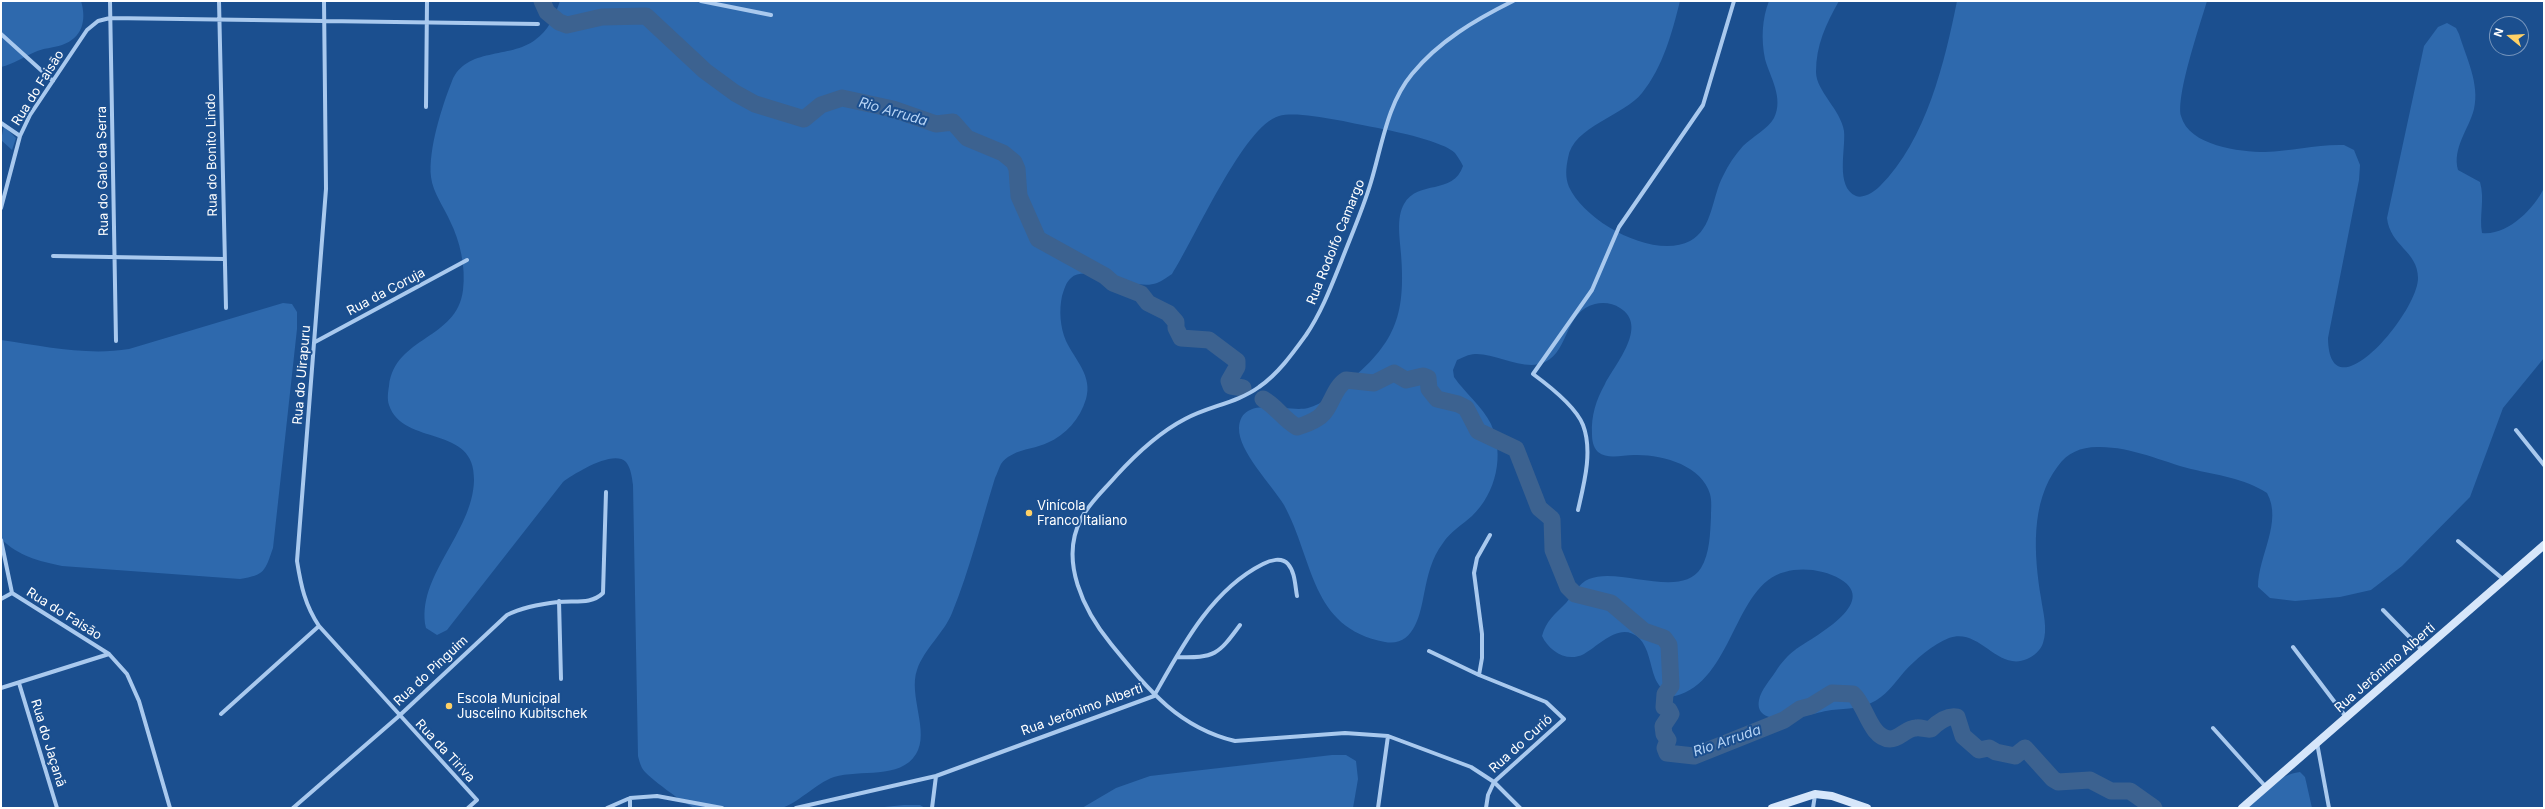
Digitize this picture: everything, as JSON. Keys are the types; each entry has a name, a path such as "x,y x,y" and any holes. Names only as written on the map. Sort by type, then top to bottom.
{"street":[{"name":"Rua do Galo da Serra","path":"110,1 116,341"},
{"name":"Rua do Bonito Lindo","path":"219,1 226,308"},
{"name":"Rua do Uirapuru","path":"324,1 326,189 297,561 302,591 309,611 319,626 399,716"},
{"path":"426,107 427,1"},
{"path":"701,1 771,15"},
{"name":"Rua Rodolfo Camargo","path":"1154,696 1105,637 1089,613 1078,584 1073,561 1073,541 1080,520 1088,508 1131,460 1163,432 1187,418 1243,396 1260,387 1278,372 1307,333 1324,302 1370,186 1388,121 1411,76 1438,46 1480,18 1513,1"},
{"path":"1578,510 1585,482 1588,451 1583,424 1550,388 1533,374 1592,290 1620,227 1703,105 1734,1"},
{"path":"110,18 427,21 538,24"},
{"name":"Rua do Faisão","path":"1,208 20,136 53,81 87,30 98,22 110,18"},
{"path":"1,34 53,81"},
{"path":"1,123 20,136"},
{"path":"53,256 224,259"},
{"name":"Rua da Coruja","path":"315,342 467,260"},
{"path":"2516,430 2544,465"},
{"name":"Rua do Pinguim","path":"293,808 399,716 507,615 521,608 559,601 590,601 598,599 603,593 606,492"},
{"path":"1429,651 1479,675 1482,658 1482,634 1474,573 1477,558 1490,535"},
{"name":"Rua do Faisão","path":"1,540 12,593 109,654"},
{"path":"2458,541 2504,580"},
{"name":"Rua Jerônimo Alberti","path":"2242,808 2423,652 2544,545"},
{"path":"1154,696 1177,657 1210,608 1226,589 1237,579 1263,563 1278,559 1287,562 1293,571 1297,596"},
{"path":"1,599 12,593"},
{"path":"559,601 561,679"},
{"path":"2383,610 2423,652"},
{"path":"1177,657 1192,658 1216,653 1224,646 1240,625"},
{"path":"221,714 319,626"},
{"path":"2293,647 2346,718"},
{"path":"1,688 109,654 127,674 139,701 170,808"},
{"name":"Rua do Curió","path":"1479,675 1546,702 1564,719 1494,782 1488,795 1486,808"},
{"name":"Rua do Jaçanã","path":"19,683 57,808"},
{"name":"Rua Jerônimo Alberti","path":"796,808 936,776 1154,696 1202,729 1217,737 1235,741 1254,741 1345,733 1388,736 1471,767 1494,782 1520,808"},
{"name":"Rua da Tiriva","path":"399,716 477,800 468,808"},
{"path":"2212,728 2266,787"},
{"path":"1378,808 1388,736"},
{"path":"2317,743 2329,808"},
{"path":"932,808 936,776"},
{"path":"1813,808 1815,794"},
{"path":"1772,808 1815,794 1832,796 1867,808"},
{"path":"607,808 630,798 657,796 697,802 722,808"},
{"path":"630,798 630,808"},
{"path":"697,802 697,808"}],"shaded area":[{"path":"1,1 81,1 83,8 83,22 78,33 69,42 38,51 1,67"},
{"path":"560,1 1680,1 1666,49 1656,72 1649,83 1634,101 1589,129 1579,138 1572,147 1568,158 1566,172 1569,187 1577,200 1590,213 1605,224 1622,234 1640,241 1658,246 1675,246 1690,241 1698,236 1708,220 1719,184 1729,164 1743,146 1768,126 1774,118 1778,103 1777,95 1765,59 1763,44 1763,29 1769,1 1839,1 1830,18 1820,44 1816,62 1816,72 1820,86 1842,123 1844,131 1843,167 1846,185 1850,191 1859,197 1869,194 1880,186 1896,168 1910,147 1931,99 1946,49 1957,1 2207,1 2185,77 2182,93 2180,106 2181,116 2186,126 2194,134 2205,141 2230,149 2242,151 2265,152 2344,145 2354,150 2360,165 2359,180 2328,338 2332,360 2342,367 2357,363 2373,351 2390,333 2404,313 2414,294 2418,278 2417,269 2414,261 2393,235 2389,228 2387,218 2424,46 2438,27 2447,23 2456,28 2459,34 2474,80 2474,109 2459,146 2457,162 2458,170 2480,182 2482,195 2482,233 2491,233 2501,230 2519,220 2534,204 2544,188 2544,358 2503,408 2470,497 2402,566 2371,590 2340,597 2295,601 2270,598 2258,587 2259,575 2271,527 2271,504 2267,493 2240,480 2191,469 2133,451 2109,447 2085,448 2070,454 2058,466 2049,480 2038,513 2036,530 2037,565 2045,620 2045,632 2042,646 2035,654 2027,659 2016,661 2007,660 1970,638 1960,636 1949,638 1931,648 1919,658 1904,672 1885,694 1871,703 1861,707 1826,711 1797,717 1774,718 1765,715 1760,709 1759,700 1766,685 1787,657 1839,619 1848,609 1853,599 1850,588 1840,579 1827,573 1813,570 1792,570 1768,580 1754,594 1722,654 1709,672 1694,687 1675,696 1665,693 1658,684 1645,647 1639,638 1632,633 1617,633 1603,640 1584,654 1571,657 1554,651 1542,636 1551,618 1585,581 1602,576 1616,576 1649,581 1679,581 1692,577 1701,568 1708,550 1711,499 1706,484 1699,476 1690,469 1668,459 1645,455 1606,456 1598,452 1594,446 1592,439 1593,414 1599,396 1622,356 1631,335 1631,325 1628,316 1620,308 1611,304 1598,303 1585,308 1572,323 1559,349 1545,362 1529,365 1520,364 1483,354 1468,355 1457,360 1453,370 1454,377 1478,405 1491,424 1497,448 1496,473 1487,496 1480,507 1472,516 1449,535 1439,549 1429,574 1418,620 1409,635 1403,640 1385,642 1360,634 1342,622 1328,607 1309,569 1294,526 1284,505 1257,468 1244,447 1240,437 1239,428 1242,418 1248,411 1256,408 1267,407 1299,409 1308,408 1318,404 1342,388 1376,356 1386,342 1398,313 1402,276 1399,222 1404,204 1410,196 1418,192 1444,185 1452,181 1458,175 1463,166 1455,153 1449,149 1419,138 1385,129 1327,118 1300,115 1279,116 1265,124 1236,161 1172,274 1157,283 1147,285 1136,284 1099,275 1078,274 1071,278 1066,284 1061,301 1061,324 1066,341 1085,376 1088,391 1086,399 1076,420 1060,436 1054,440 1011,455 1001,464 995,478 970,563 952,613 924,655 917,670 915,691 921,735 920,745 916,754 909,762 890,771 834,777 820,784 793,803 781,808 695,808 675,796 645,772 640,764 638,756 633,485 632,476 626,462 620,459 603,461 584,469 563,482 447,630 437,635 426,628 425,609 429,591 436,573 465,518 471,499 474,480 471,462 464,451 452,443 438,437 408,427 397,418 389,405 388,400 389,386 394,370 402,357 450,319 458,306 463,290 464,272 459,246 454,229 432,183 431,166 434,141 440,115 448,91 459,70 467,63 478,58 513,50 525,46 535,40 544,32 550,23"},
{"path":"4,126 16,138 12,150 1,140"},
{"path":"283,303 292,304 297,312 297,329 273,548 263,571 255,576 240,579 62,566 22,554 1,539 1,340 81,351 113,351 129,349"},
{"path":"1332,755 1346,755 1356,761 1358,779 1353,808 1082,808 1116,788 1150,776"},
{"path":"2300,772 2305,777 2312,808 2242,808 2276,781"},
{"path":"920,805 925,808 874,808"}],"waterway":[{"name":"Rio Arruda","path":"542,1 547,12 559,22 567,25 602,17 646,16 705,71 735,93 755,104 804,119 821,105 842,98 893,109 936,124 953,122 967,138 1003,153 1014,162 1017,169 1019,196 1038,239 1105,276 1113,283 1141,294 1148,303 1168,313 1176,322 1176,328 1181,338 1209,340 1237,361 1237,367 1229,381 1231,386 1243,388"},
{"name":"Rio Arruda","path":"1263,399 1297,427 1313,421 1323,414 1338,388 1346,380 1374,383 1394,373 1406,380 1423,376 1428,378 1429,389 1437,399 1458,404 1466,408 1478,431 1516,449 1539,508 1552,519 1553,550 1568,587 1575,594 1611,603 1644,631 1664,638 1669,645 1671,686 1665,694 1664,707 1669,710 1671,714 1663,726 1664,734 1668,740 1665,748 1667,753 1694,756 1784,720 1800,709 1811,706 1832,693 1853,694 1858,699 1873,727 1883,737 1894,739 1912,728 1931,729 1946,718 1957,717 1963,736 1979,750 1989,748 1996,752 2015,756 2025,748 2053,779 2058,782 2090,780 2111,791 2130,791 2154,808"}],"place":[{"name":"Vinícola Franco Italiano","path":"1029,513"},
{"name":"Escola Municipal Juscelino Kubitschek","path":"449,706"}]}
